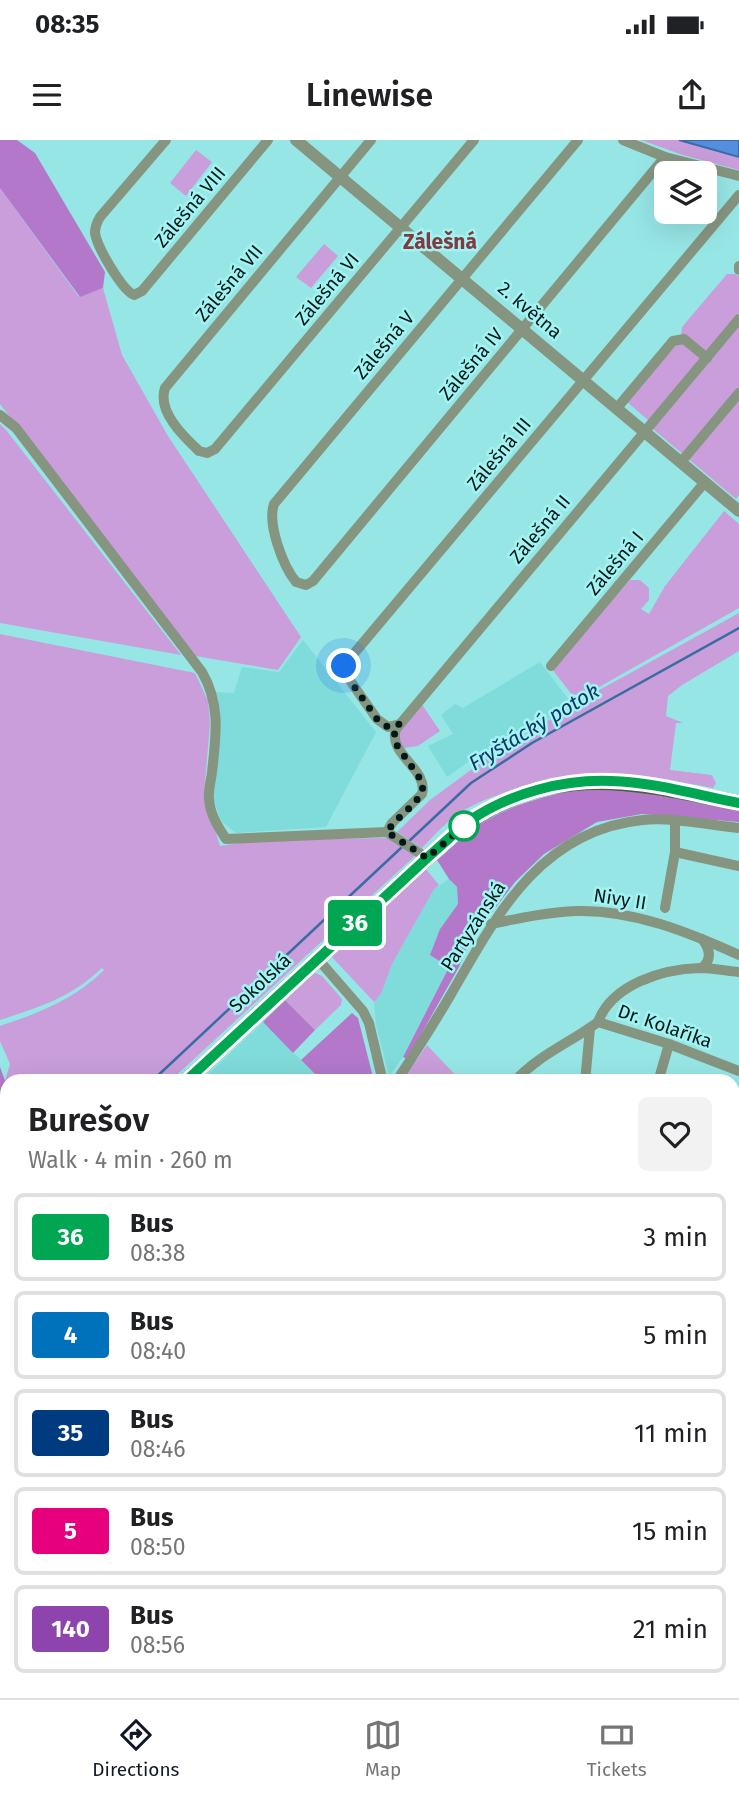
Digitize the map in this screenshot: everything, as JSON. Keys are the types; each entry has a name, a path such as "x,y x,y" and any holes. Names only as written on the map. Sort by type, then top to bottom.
{"main road":[{"name":"Sokolská","path":"193,1074 317,958 422,854 484,812 526,793 567,784 624,782 739,803"}],"street":[{"name":"Zálešná VIII","path":"166,140 100,217 96,226 96,236 119,281 128,292 137,295 268,140"},
{"name":"2. května","path":"296,140 739,511"},
{"name":"Zálešná VII","path":"202,453 166,412 163,400 165,388 370,140"},
{"name":"Zálešná VI","path":"202,453 215,449 474,140"},
{"name":"Zálešná V","path":"300,584 293,579 279,550 274,504 578,140"},
{"path":"623,140 665,157 739,176"},
{"name":"Zálešná IV","path":"300,584 306,585 313,581 665,157"},
{"name":"Zálešná III","path":"400,724 388,727 379,722 344,672 344,666 739,195"},
{"name":"Zálešná II","path":"400,724 739,319"},
{"path":"617,408 673,341 684,339 707,358"},
{"path":"681,462 739,393"},
{"path":"0,415 16,428 202,672 209,685 216,708 209,800 214,818 226,839 391,834 422,854"},
{"name":"Zálešná I","path":"551,666 705,482"},
{"path":"391,834 392,823 422,794 423,788 422,780 396,744 394,735 400,724"},
{"name":"Partyzánská","path":"401,1074 491,924 517,888 546,861 580,837 617,824 645,820 739,828"},
{"path":"666,908 675,852 675,822"},
{"path":"675,852 739,866"},
{"name":"Nivy II","path":"491,924 547,913 606,912 649,920 702,938 739,955"},
{"path":"702,938 709,954 707,963 702,968"},
{"path":"317,958 363,1011 369,1023 381,1074"},
{"path":"586,1074 594,1025 607,1004 634,985 683,970 702,968 739,972"},
{"name":"Dr. Kolaříka","path":"522,1074 555,1048 594,1025 669,1044 739,1071"},
{"path":"660,1074 669,1044"}],"shaded area":[{"path":"0,140 17,140 35,153 105,272 103,288 80,297 0,188"},
{"path":"641,140 739,140 739,170 717,164 717,161 683,155"},
{"path":"679,140 739,140 739,157"},
{"path":"196,150 212,162 186,196 170,183"},
{"path":"0,188 79,297 103,288 122,355 168,436 301,637 278,670 195,656 0,404"},
{"path":"324,244 338,256 311,288 296,277"},
{"path":"727,274 739,276 739,313 706,351 702,352 681,334 682,327"},
{"path":"739,326 739,495 736,499 653,429"},
{"path":"680,341 700,356 700,359 649,421 626,401"},
{"path":"0,424 6,430 181,655 0,623"},
{"path":"724,511 739,524 739,608 576,700 552,669 630,580 640,580 649,588 649,600 641,609 649,614 665,586"},
{"path":"739,613 739,651 668,696 666,716 683,723 676,723 670,770 712,775 716,783 713,788 607,773 557,777 530,784 470,807 449,821 422,848 397,832 430,800 490,756 583,699"},
{"path":"0,634 195,673 208,701 210,723 204,795 220,846 260,840 391,838 416,855 178,1074 7,1074 10,1064 0,1041 0,1026 56,1004 93,980 104,970 102,968 66,994 0,1020"},
{"path":"303,640 376,732 326,827 236,833 221,821 213,798 217,762 215,692 234,693 242,667 279,672"},
{"path":"540,662 572,704 474,765 471,760 447,777 428,746 453,734 441,715 455,704 463,708"},
{"path":"421,703 440,731 418,746 404,748 397,738 400,729"},
{"path":"594,787 634,790 739,811 739,822 642,814 597,822 544,854 515,882 468,944 459,967 407,1059 403,1057 449,967 430,955 440,929 458,904 457,887 437,860 470,831 514,807 561,793"},
{"path":"425,868 439,885 434,889 392,964 381,994 374,1002 331,956"},
{"path":"449,879 457,887 458,904 440,929 438,961 449,966 403,1057 388,1074 376,1025 374,1002 381,994 392,964 434,889"},
{"path":"309,974 322,976 342,999 341,1005 315,1030 285,997"},
{"path":"285,1000 315,1030 293,1053 263,1022"},
{"path":"352,1013 358,1018 372,1074 315,1074 301,1060"},
{"path":"263,1022 315,1074 208,1074"},
{"path":"427,1045 454,1074 407,1074"}],"waterway":[{"name":"Fryštácký potok","path":"407,843 471,783 532,743 739,628"},
{"name":"Fryštácký potok","path":"160,1074 402,847"}],"bus line":[{"name":"36","path":"194,1074 427,858 462,827 484,812 526,793 595,781 651,786 739,803"}],"district":[{"name":"Zálešná","path":"440,242"}],"route":[{"path":"344,666 344,672 379,722 388,727 400,724 394,735 396,744 423,783 422,794 392,823 387,832 427,858 464,826"}]}
